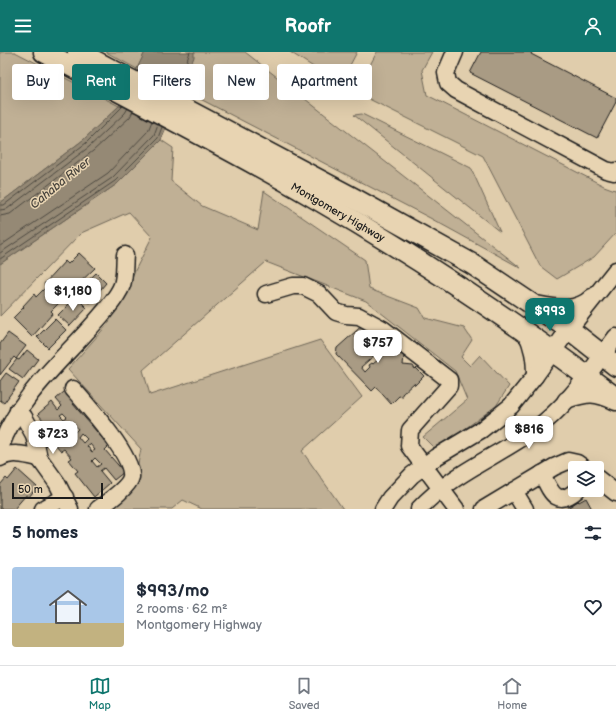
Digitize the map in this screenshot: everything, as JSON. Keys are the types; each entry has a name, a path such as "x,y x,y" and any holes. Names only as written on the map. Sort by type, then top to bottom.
{"main road":[{"name":"Montgomery Highway","path":"44,52 417,232 472,264 530,302 569,329 609,360"},
{"name":"Montgomery Highway","path":"78,52 217,135 310,195 440,274 553,351 616,398"}],"street":[{"path":"455,52 446,73 448,83 456,90 606,170 616,171"},
{"path":"0,448 8,428 31,391 89,330 122,287 124,279 125,255"},
{"path":"530,302 556,309 575,307 589,300 612,276"},
{"path":"383,509 400,486 412,475 463,442 511,406 569,329 612,276"},
{"path":"266,294 293,286 303,286 319,294 336,312 346,316 359,316 384,329 449,380 449,386 410,430 409,446 456,509"},
{"path":"526,332 532,345 535,358 535,376"},
{"path":"419,509 441,488 534,430 553,414 587,376 609,360 616,337"},
{"path":"73,389 119,447 130,465 131,478 128,483 98,509"},
{"path":"566,400 586,394 604,397 616,402"},
{"path":"18,410 24,417 34,435 38,458 57,483 67,503 43,509"},
{"path":"0,458 5,455 15,454 38,458"},
{"path":"484,509 542,474 568,460 571,461"},
{"path":"542,474 557,498 568,496"},
{"path":"604,483 616,492"},
{"path":"514,491 525,509"}],"shaded area":[{"path":"0,52 15,52 38,64 12,64 12,100 64,100 64,77 72,82 72,100 107,100 119,106 83,140 0,203"},
{"path":"106,52 145,52 138,64 137,69"},
{"path":"194,52 245,52 260,64 213,64 213,100 269,100 269,71 277,77 277,100 306,100 521,268 430,218 202,100 205,100 205,64 190,64"},
{"path":"290,52 357,52 351,64 309,64"},
{"path":"377,52 432,52 422,70 427,95 604,186 615,190 616,189 616,233 594,257 557,279 540,266 483,156 371,100 372,64 371,64"},
{"path":"362,114 471,168 500,232 354,115"},
{"path":"161,140 173,148 171,181 202,206 258,230 264,191 365,260 369,289 419,308 425,318 464,328 472,340 461,357 470,366 480,355 509,386 496,406 436,450 423,437 467,400 455,371 366,301 266,262 143,370 150,395 320,340 362,397 302,451 343,509 202,509 183,500 172,509 93,509 134,483 141,449 68,369 108,324 152,237 129,212 81,233 0,316 0,264 117,184"}],"water":[{"path":"145,52 194,52 191,64 139,64"},
{"name":"Cahaba River","path":"138,67 138,100 177,100 161,140 117,184 0,264 0,203 83,140 119,106 122,100 130,100 130,83"}],"building":[{"path":"481,52 532,52 531,54 616,98 616,102 597,138 470,73"},
{"path":"79,253 95,268 72,290 74,291 63,303 61,301 51,311 53,313 32,337 13,318 34,294 36,297 46,287 44,284 65,261 68,264"},
{"path":"96,273 106,283 89,303 77,291"},
{"path":"76,297 87,308 70,326 58,315"},
{"path":"55,319 66,330 48,348 37,337"},
{"path":"365,323 385,346 361,367 365,372 370,367 369,365 372,363 373,364 394,346 401,354 404,355 403,365 413,366 424,376 415,385 414,383 402,394 402,397 399,396 391,404 376,387 372,391 336,354 337,348"},
{"path":"8,333 26,346 16,359 14,357 0,375 0,344"},
{"path":"27,350 38,359 23,379 9,369"},
{"path":"6,373 19,382 4,403 0,400 0,381"},
{"path":"65,391 75,403 73,404 109,446 105,450 124,472 114,480 104,468 100,471 110,483 94,497 75,473 78,471 69,460 72,458 64,449 61,451 43,428 47,425 38,414 52,402 58,410 62,406 56,399","holes":["63,413 67,417 64,419 60,415","72,422 78,429 75,432 69,425","81,433 87,439 83,443 78,437","90,444 95,450 92,452 87,446","95,458 101,464 97,467 92,461"]},
{"path":"17,469 37,487 29,497 26,495 14,509 0,509 0,485 6,478 8,480"},
{"path":"586,498 592,509 566,509 578,501 579,502"}]}
